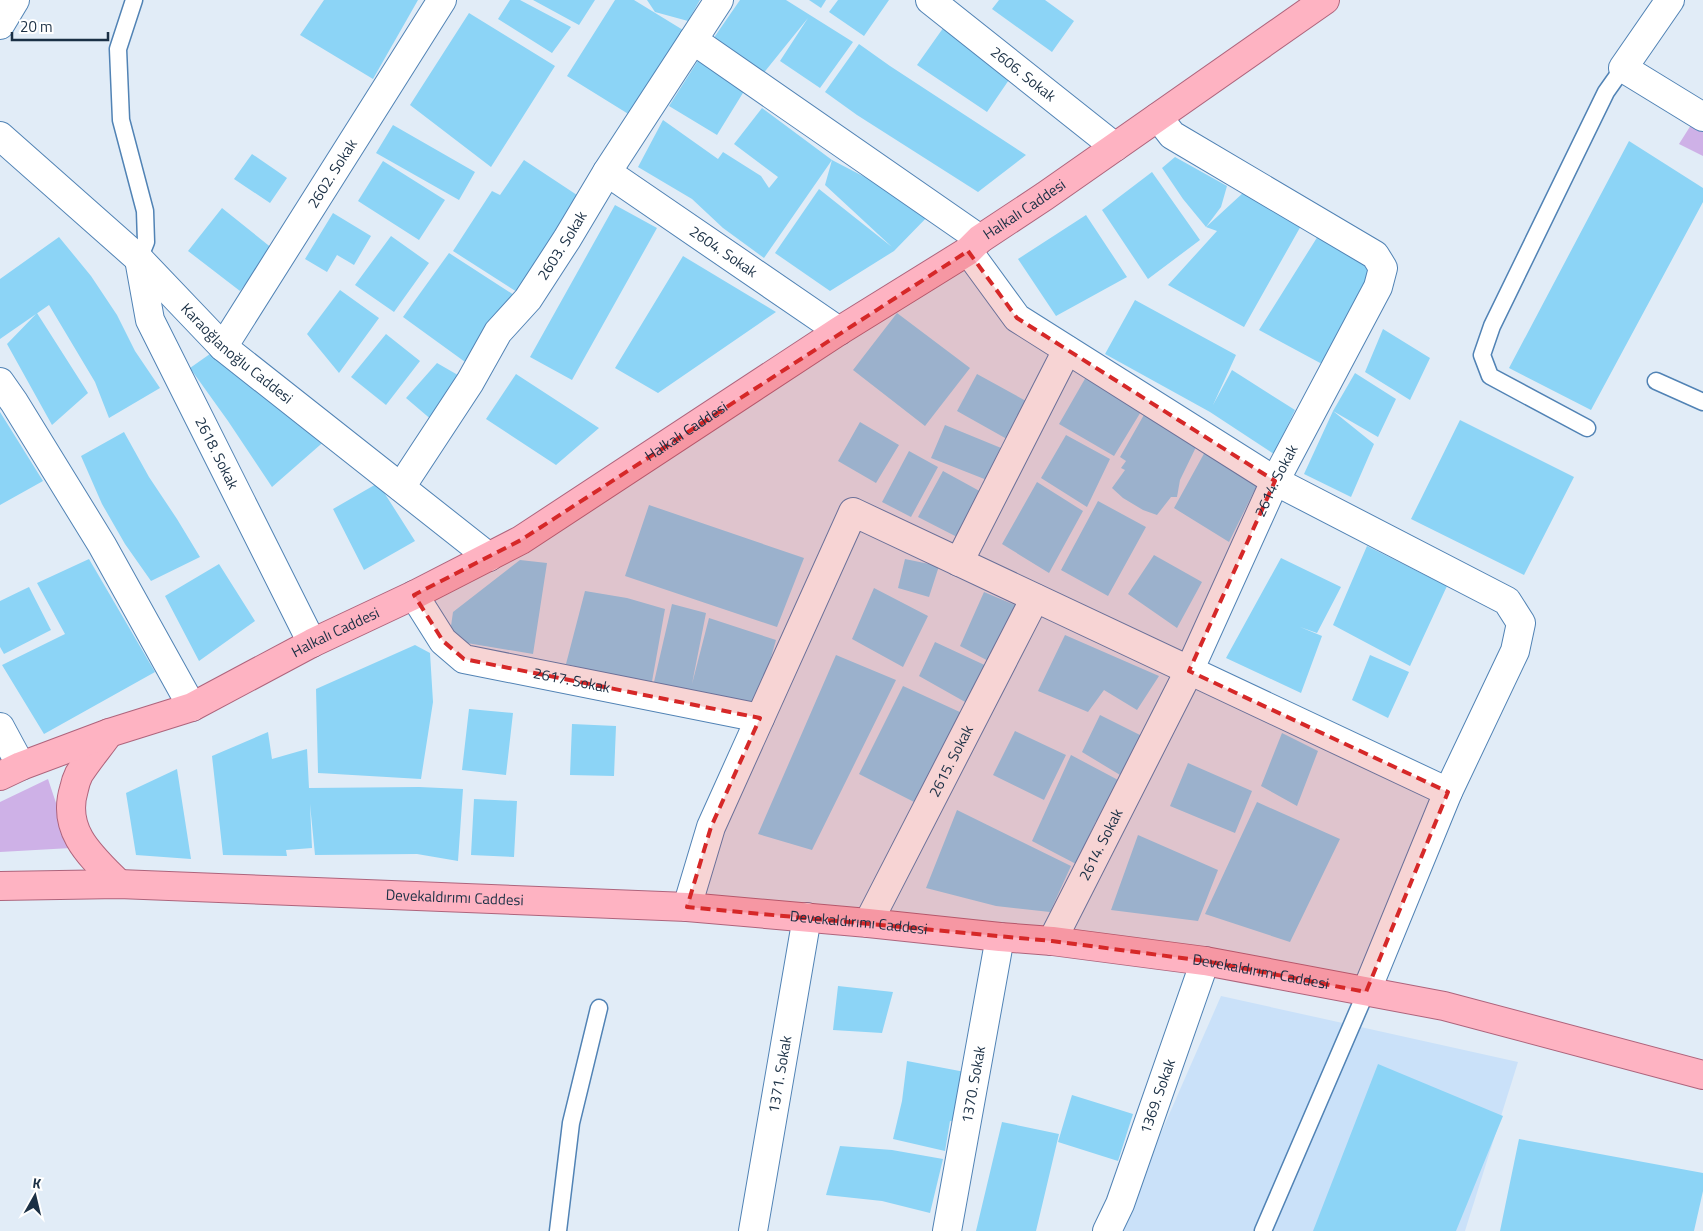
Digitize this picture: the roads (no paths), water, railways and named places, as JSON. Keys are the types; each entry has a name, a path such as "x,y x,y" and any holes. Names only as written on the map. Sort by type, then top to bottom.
{"main road":[{"name":"Halkalı Caddesi","path":"10,771 109,734 192,707 312,643 414,595 521,540 839,331 974,245 1325,0"},
{"path":"109,734 78,775 70,800 71,820 79,839 91,856 119,884"},
{"name":"Devekaldırımı Caddesi","path":"0,886 119,884 687,907 1052,941 1205,961 1444,1006 1703,1075"}],"street":[{"path":"0,25 15,0"},
{"name":"2602. Sokak","path":"223,347 442,0"},
{"name":"2603. Sokak","path":"401,487 470,382 498,332 528,299 607,172 719,0"},
{"name":"2606. Sokak","path":"930,0 1115,148"},
{"path":"1670,0 1623,68 1703,116"},
{"path":"693,40 974,245 1016,318 1275,481 1507,601 1521,623 1516,651 1448,792 1366,992"},
{"name":"2614. Sokak","path":"1052,941 1189,671 1275,481 1378,287 1383,268 1375,255 1172,135 1158,117"},
{"name":"Karaoğlanoğlu Caddesi","path":"0,136 139,259 223,347 489,557"},
{"name":"2604. Sokak","path":"607,172 839,331"},
{"name":"2618. Sokak","path":"139,259 150,320 312,643"},
{"path":"960,562 1067,350"},
{"path":"0,382 102,545 192,707"},
{"path":"687,907 712,827 853,512 1448,792"},
{"name":"2617. Sokak","path":"414,595 443,641 464,659 760,718"},
{"name":"2615. Sokak","path":"868,923 1035,598"},
{"path":"0,727 10,771"},
{"name":"1371. Sokak","path":"753,1231 807,917"},
{"name":"1370. Sokak","path":"947,1231 1000,937"},
{"name":"1369. Sokak","path":"1107,1231 1120,1204 1205,961"}],"lane":[{"path":"134,0 118,49 121,120 145,211 146,242 139,259"},
{"path":"1587,428 1490,376 1482,356 1492,326 1606,92 1623,68"},
{"path":"1656,381 1703,402"},
{"path":"1263,1231 1366,992"},
{"path":"558,1231 571,1122 599,1008"}]}
